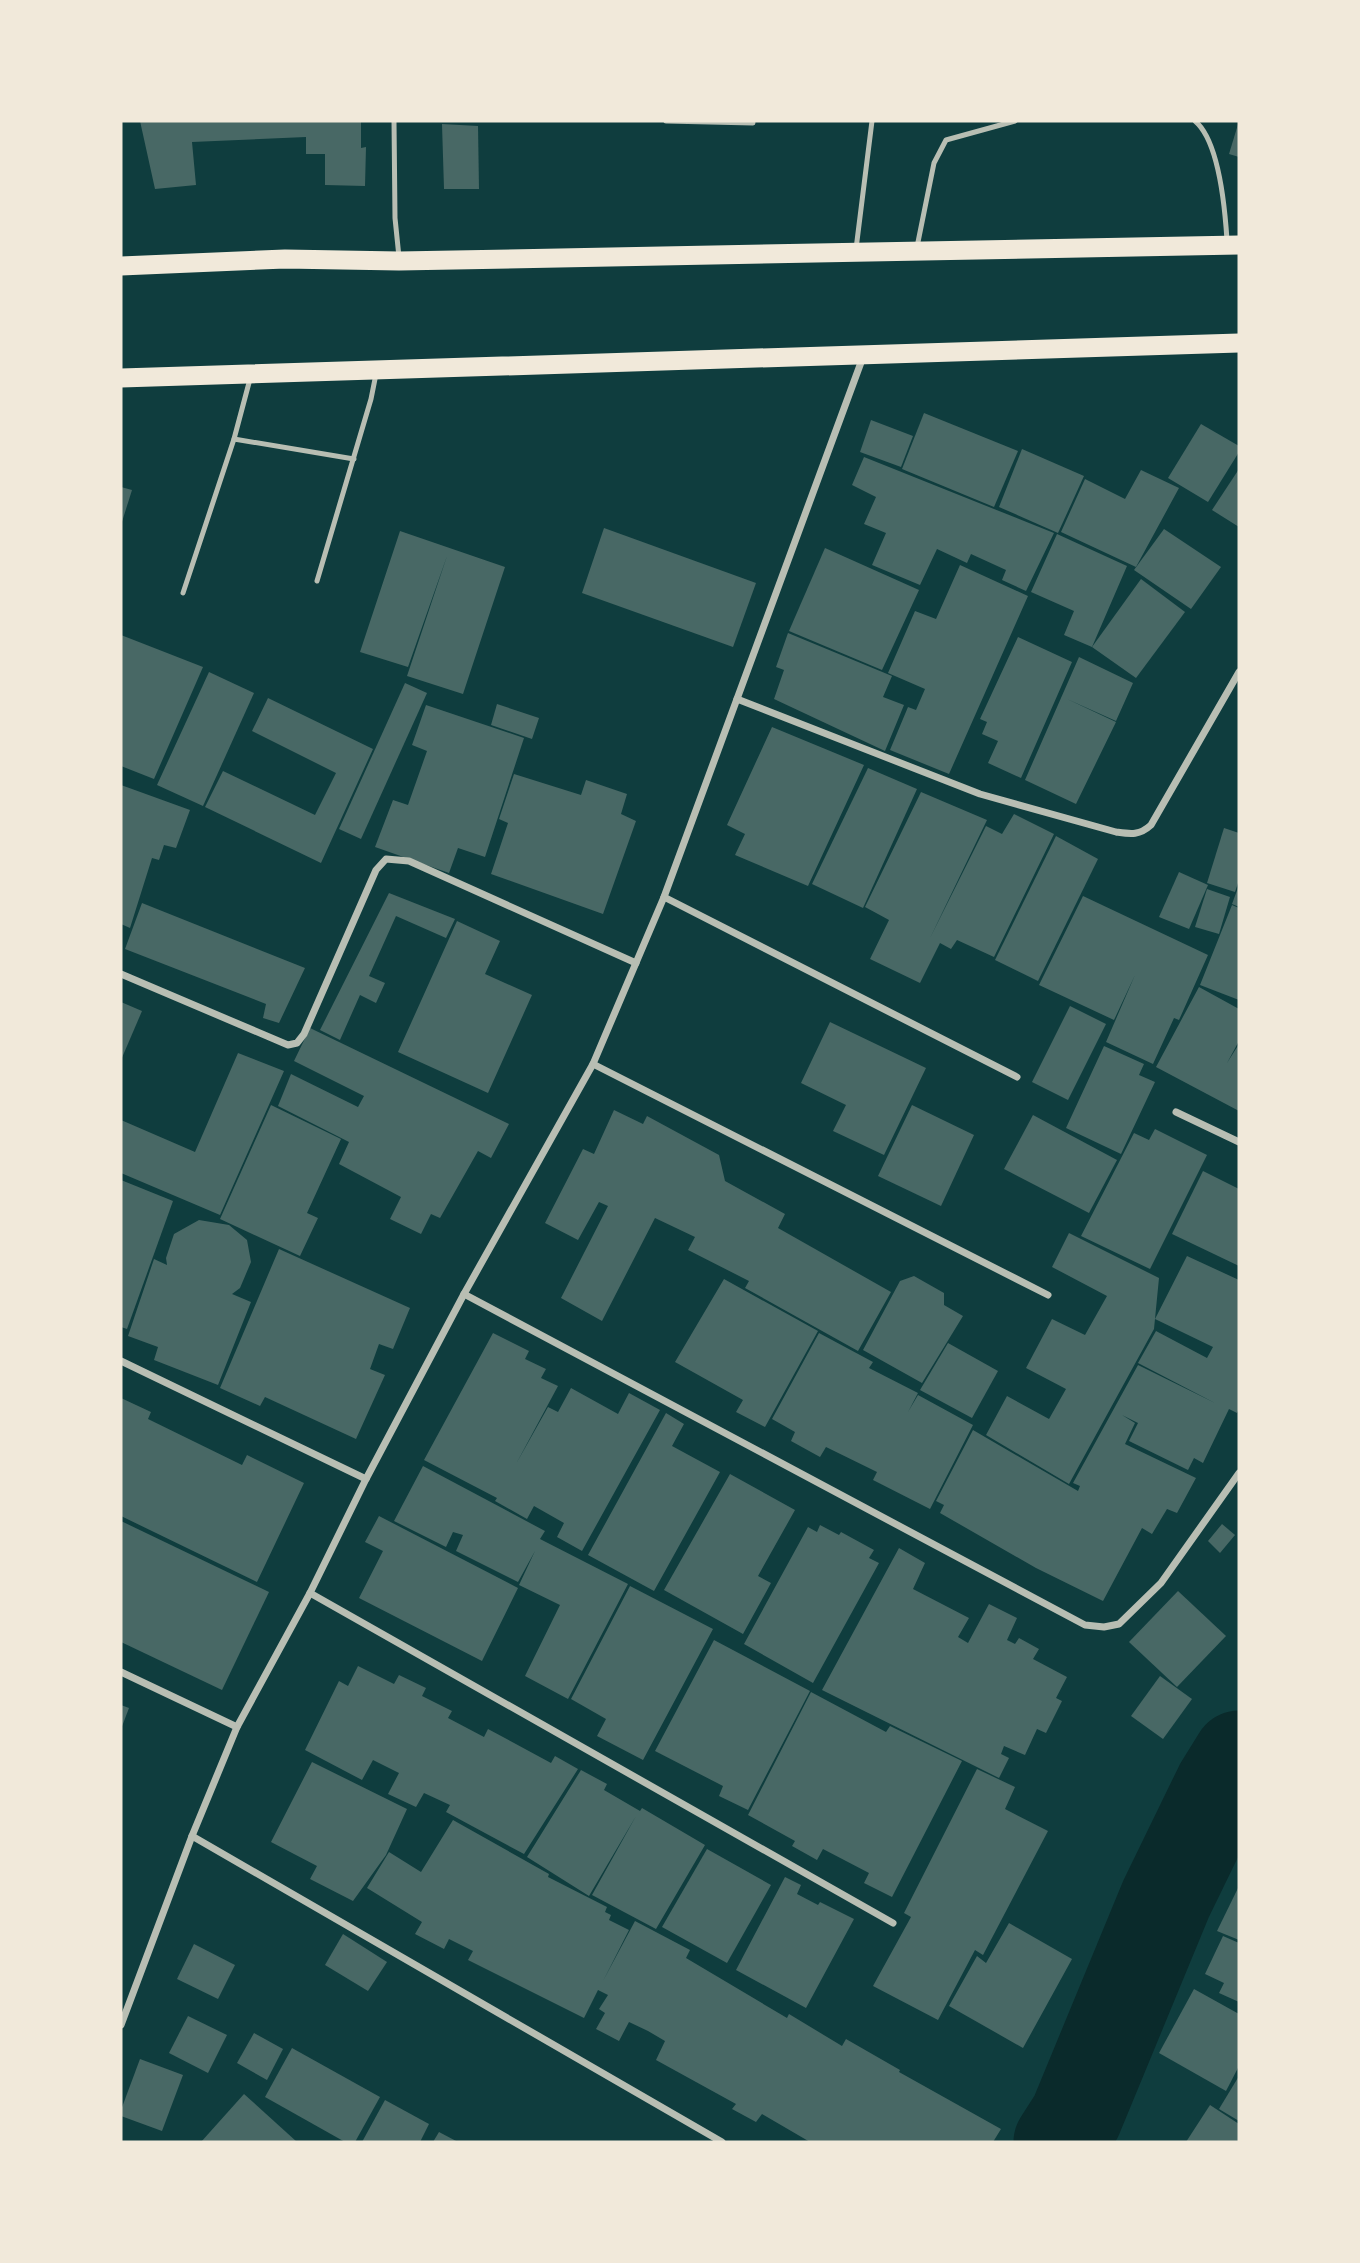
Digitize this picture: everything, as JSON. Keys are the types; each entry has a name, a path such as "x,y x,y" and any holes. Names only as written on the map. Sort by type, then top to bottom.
{"highway":[{"path":"121,266 285,259 399,261 1233,245"},
{"path":"121,379 1239,344"}],"street":[{"path":"121,2025 192,1836 237,1727 310,1593 366,1479 464,1294 593,1064 664,897 864,355"},
{"path":"737,699 980,794 1134,835 1151,825 1239,672"},
{"path":"121,974 288,1045 297,1042 304,1034 376,870 386,859 409,861 636,963"},
{"path":"664,897 1017,1077"},
{"path":"593,1064 1048,1295"},
{"path":"1176,1112 1239,1142"},
{"path":"464,1294 1085,1625 1104,1627 1119,1624 1161,1583 1239,1473"},
{"path":"121,1361 366,1479"},
{"path":"310,1593 893,1923"},
{"path":"121,1672 237,1727"},
{"path":"192,1836 722,2142"}],"lane":[{"path":"394,121 395,219 399,261"},
{"path":"666,121 753,123"},
{"path":"855,252 872,121"},
{"path":"916,251 934,163 946,140 1015,121"},
{"path":"1195,121 1203,128 1223,187 1233,245"},
{"path":"317,581 377,371"},
{"path":"183,593 234,439 251,374"},
{"path":"234,439 354,459"}],"building":[{"path":"140,121 361,121 361,148 366,147 365,186 325,185 325,154 306,154 306,137 192,142 196,185 155,189"},
{"path":"1239,121 1239,157 1229,154"},
{"path":"442,124 478,126 479,189 444,189"},
{"path":"924,413 1018,451 994,507 902,469"},
{"path":"871,420 913,436 901,467 860,452"},
{"path":"1201,424 1239,446 1239,452 1208,502 1168,478"},
{"path":"1022,449 1084,476 1058,533 999,507"},
{"path":"864,457 1054,533 1026,591 1002,580 1006,570 971,554 967,563 937,549 920,585 872,565 886,533 864,524 876,497 852,485"},
{"path":"1239,469 1239,527 1212,510"},
{"path":"1141,470 1179,488 1136,567 1061,532 1085,479 1125,499"},
{"path":"121,487 132,490 121,525"},
{"path":"604,528 756,583 733,647 582,593"},
{"path":"1164,529 1221,567 1191,609 1134,570"},
{"path":"400,531 505,567 463,694 407,676 447,556 408,667 360,652"},
{"path":"1057,534 1127,566 1092,647 1064,635 1074,611 1031,592"},
{"path":"825,548 919,590 882,670 789,631"},
{"path":"960,565 1028,596 949,774 890,750 908,707 916,710 925,689 888,673 915,611 936,619"},
{"path":"1141,579 1185,612 1136,678 1092,647"},
{"path":"788,633 892,676 883,697 904,705 885,751 774,699 784,670 776,667"},
{"path":"121,635 203,667 154,779 121,766"},
{"path":"1018,637 1072,662 1021,778 988,763 998,741 982,734 987,722 980,719"},
{"path":"1079,657 1133,683 1116,721 1067,699 1116,722 1076,804 1025,780"},
{"path":"209,672 254,693 203,806 157,785"},
{"path":"405,683 427,693 361,839 339,829"},
{"path":"268,698 373,749 321,863 205,807 223,771 315,815 336,773 252,731"},
{"path":"497,704 539,718 532,739 491,725"},
{"path":"426,705 524,738 485,857 458,848 449,873 375,847 393,800 408,805 427,751 412,745"},
{"path":"772,727 864,765 808,886 735,855 745,834 727,825"},
{"path":"868,768 917,789 863,908 812,884"},
{"path":"514,774 581,795 586,780 627,794 621,814 636,821 603,914 491,874 508,823 499,819"},
{"path":"121,785 190,810 176,848 164,845 159,860 152,858 130,928 121,924"},
{"path":"921,792 987,820 930,938 986,826 1002,834 1014,814 1054,834 994,957 957,940 951,949 940,943 920,983 870,959 889,920 865,907"},
{"path":"1224,828 1239,833 1239,880 1235,892 1207,883"},
{"path":"1056,836 1098,859 1038,981 995,960"},
{"path":"1179,872 1208,885 1189,929 1159,917"},
{"path":"1239,885 1239,907 1232,904"},
{"path":"1207,889 1230,897 1219,934 1195,927"},
{"path":"389,893 455,919 446,938 396,916 369,976 385,983 376,1003 360,995 340,1040 320,1030"},
{"path":"1083,896 1208,955 1179,1020 1174,1018 1153,1064 1106,1042 1135,975 1114,1020 1039,985"},
{"path":"142,903 305,968 279,1023 263,1018 266,1004 125,949"},
{"path":"1232,905 1239,908 1239,1000 1200,985"},
{"path":"457,921 500,941 485,974 532,995 488,1093 398,1052"},
{"path":"1199,987 1239,1009 1239,1041 1227,1063 1239,1044 1239,1111 1156,1067"},
{"path":"121,1002 142,1011 121,1060"},
{"path":"1070,1006 1106,1024 1068,1100 1032,1082"},
{"path":"830,1022 926,1068 884,1155 833,1131 846,1105 801,1083"},
{"path":"310,1028 509,1124 491,1158 478,1151 440,1218 431,1214 421,1234 390,1219 401,1197 339,1164 349,1142 278,1106 291,1074 358,1107 364,1096 294,1061"},
{"path":"1104,1046 1144,1064 1139,1075 1155,1082 1121,1154 1066,1128"},
{"path":"238,1053 284,1071 220,1215 121,1173 121,1120 195,1152"},
{"path":"271,1105 341,1139 307,1213 318,1218 300,1256 220,1219"},
{"path":"912,1105 974,1135 941,1206 878,1176"},
{"path":"614,1110 643,1124 647,1116 719,1155 725,1181 785,1214 778,1228 891,1292 858,1351 745,1288 749,1281 688,1250 695,1237 655,1218 602,1321 561,1298 608,1206 599,1202 578,1240 545,1223 583,1149 594,1154"},
{"path":"1033,1115 1117,1160 1089,1213 1004,1169"},
{"path":"1155,1129 1207,1155 1150,1269 1081,1236 1134,1133 1149,1140"},
{"path":"1203,1171 1239,1189 1239,1266 1172,1234"},
{"path":"121,1180 173,1201 127,1329 121,1327"},
{"path":"199,1220 229,1225 247,1240 251,1262 240,1288 232,1294 251,1302 218,1385 154,1360 158,1347 128,1336 154,1259 167,1265 166,1258 174,1234"},
{"path":"1069,1233 1159,1278 1154,1329 1069,1484 986,1435 1007,1396 1049,1419 1066,1389 1026,1368 1052,1319 1085,1335 1107,1296 1052,1267"},
{"path":"279,1249 410,1308 393,1349 379,1344 370,1369 385,1375 356,1439 265,1397 260,1406 220,1388"},
{"path":"1187,1256 1239,1280 1239,1409 1237,1413 1229,1409 1203,1463 1194,1458 1188,1470 1129,1441 1138,1423 1122,1415 1135,1423 1125,1444 1196,1478 1177,1513 1167,1509 1152,1534 1142,1528 1103,1601 1036,1568 940,1513 944,1505 936,1501 973,1430 1078,1491 1080,1486 1073,1483 1138,1365 1215,1403 1138,1363 1156,1331 1207,1358 1213,1347 1155,1319"},
{"path":"914,1276 944,1293 944,1305 963,1316 922,1383 863,1350 900,1281"},
{"path":"724,1279 818,1331 765,1427 736,1412 743,1400 675,1362"},
{"path":"493,1333 529,1351 525,1359 546,1369 541,1378 558,1386 516,1464 548,1407 558,1412 571,1388 618,1414 629,1393 660,1410 582,1551 557,1537 564,1523 534,1506 527,1519 495,1501 497,1498 424,1460"},
{"path":"819,1333 873,1362 869,1368 918,1393 908,1412 918,1395 973,1425 930,1509 873,1480 877,1472 826,1447 820,1457 791,1441 795,1432 772,1419"},
{"path":"948,1343 998,1371 972,1418 920,1390"},
{"path":"121,1398 151,1412 148,1419 242,1465 247,1455 304,1483 257,1582 121,1516"},
{"path":"666,1413 684,1424 672,1446 720,1472 654,1591 588,1555"},
{"path":"423,1466 545,1531 540,1539 628,1584 568,1699 525,1676 560,1605 519,1585 535,1551 518,1582 456,1551 463,1535 453,1532 446,1547 394,1521"},
{"path":"730,1474 795,1510 758,1576 771,1583 743,1634 664,1590"},
{"path":"379,1516 518,1588 482,1661 359,1598 383,1551 365,1542"},
{"path":"121,1521 269,1592 222,1690 121,1642"},
{"path":"1222,1524 1235,1535 1220,1553 1208,1541"},
{"path":"820,1525 839,1535 841,1532 874,1550 869,1558 879,1563 813,1683 744,1644 808,1527 817,1532"},
{"path":"899,1548 925,1563 913,1589 969,1618 958,1637 968,1643 989,1604 1017,1618 1007,1640 1015,1644 1019,1638 1039,1649 1033,1659 1067,1677 1056,1698 1062,1701 1046,1733 1037,1729 1025,1755 1004,1746 1001,1754 1009,1758 999,1778 822,1690"},
{"path":"630,1586 713,1629 643,1760 597,1736 606,1719 571,1699"},
{"path":"1178,1591 1226,1636 1177,1687 1129,1642"},
{"path":"714,1640 810,1691 748,1810 719,1796 723,1786 655,1751"},
{"path":"358,1666 394,1684 399,1675 426,1688 422,1696 452,1711 448,1718 484,1737 488,1729 551,1763 555,1756 578,1769 524,1854 446,1812 450,1805 424,1793 416,1807 388,1794 399,1773 373,1760 362,1780 305,1750 339,1681 348,1686"},
{"path":"1160,1676 1192,1699 1163,1739 1131,1716"},
{"path":"811,1692 886,1732 890,1726 962,1761 892,1897 864,1883 869,1873 823,1849 817,1860 792,1846 795,1841 748,1815"},
{"path":"121,1705 129,1708 121,1729"},
{"path":"312,1762 407,1809 386,1855 353,1901 310,1879 317,1866 271,1842"},
{"path":"977,1769 1015,1787 1005,1809 1048,1831 983,1955 975,1950 938,2020 873,1986 911,1917 904,1913"},
{"path":"581,1770 607,1784 604,1790 640,1811 642,1808 705,1845 656,1929 592,1895 636,1816 589,1896 527,1857"},
{"path":"453,1820 549,1874 548,1877 607,1907 605,1912 611,1915 609,1920 629,1930 603,1981 635,1921 690,1950 686,1958 787,2018 789,2014 842,2046 846,2039 1001,2129 993,2142 810,2142 762,2114 756,2122 732,2109 736,2104 656,2060 665,2041 648,2031 629,2022 619,2041 596,2029 605,2013 599,2009 608,1995 598,1990 584,2018 468,1960 473,1951 449,1939 444,1949 415,1934 422,1922 367,1888 389,1852 421,1872"},
{"path":"707,1849 771,1885 727,1963 662,1927"},
{"path":"785,1877 801,1885 797,1894 854,1919 806,2008 736,1970"},
{"path":"1239,1886 1239,1940 1217,1931"},
{"path":"1009,1923 1072,1959 1023,2048 949,2006 977,1956 986,1963"},
{"path":"343,1934 387,1962 368,1991 325,1965"},
{"path":"1223,1936 1239,1943 1239,2002 1219,1993 1224,1983 1205,1974"},
{"path":"194,1944 235,1965 218,1999 177,1979"},
{"path":"1194,1989 1239,2014 1239,2066 1226,2091 1159,2053"},
{"path":"188,2016 227,2035 208,2073 169,2053"},
{"path":"254,2033 283,2049 267,2080 237,2063"},
{"path":"292,2048 380,2097 355,2142 345,2142 265,2097"},
{"path":"140,2059 183,2075 162,2131 121,2116"},
{"path":"1239,2076 1239,2121 1219,2109"},
{"path":"244,2094 297,2142 201,2142"},
{"path":"385,2100 429,2124 420,2142 362,2142"},
{"path":"1210,2105 1239,2124 1239,2142 1186,2142"},
{"path":"439,2132 458,2142 433,2142"}],"waterway":[{"path":"1060,2142 1076,2117 1166,1899 1221,1786 1239,1757"}]}
